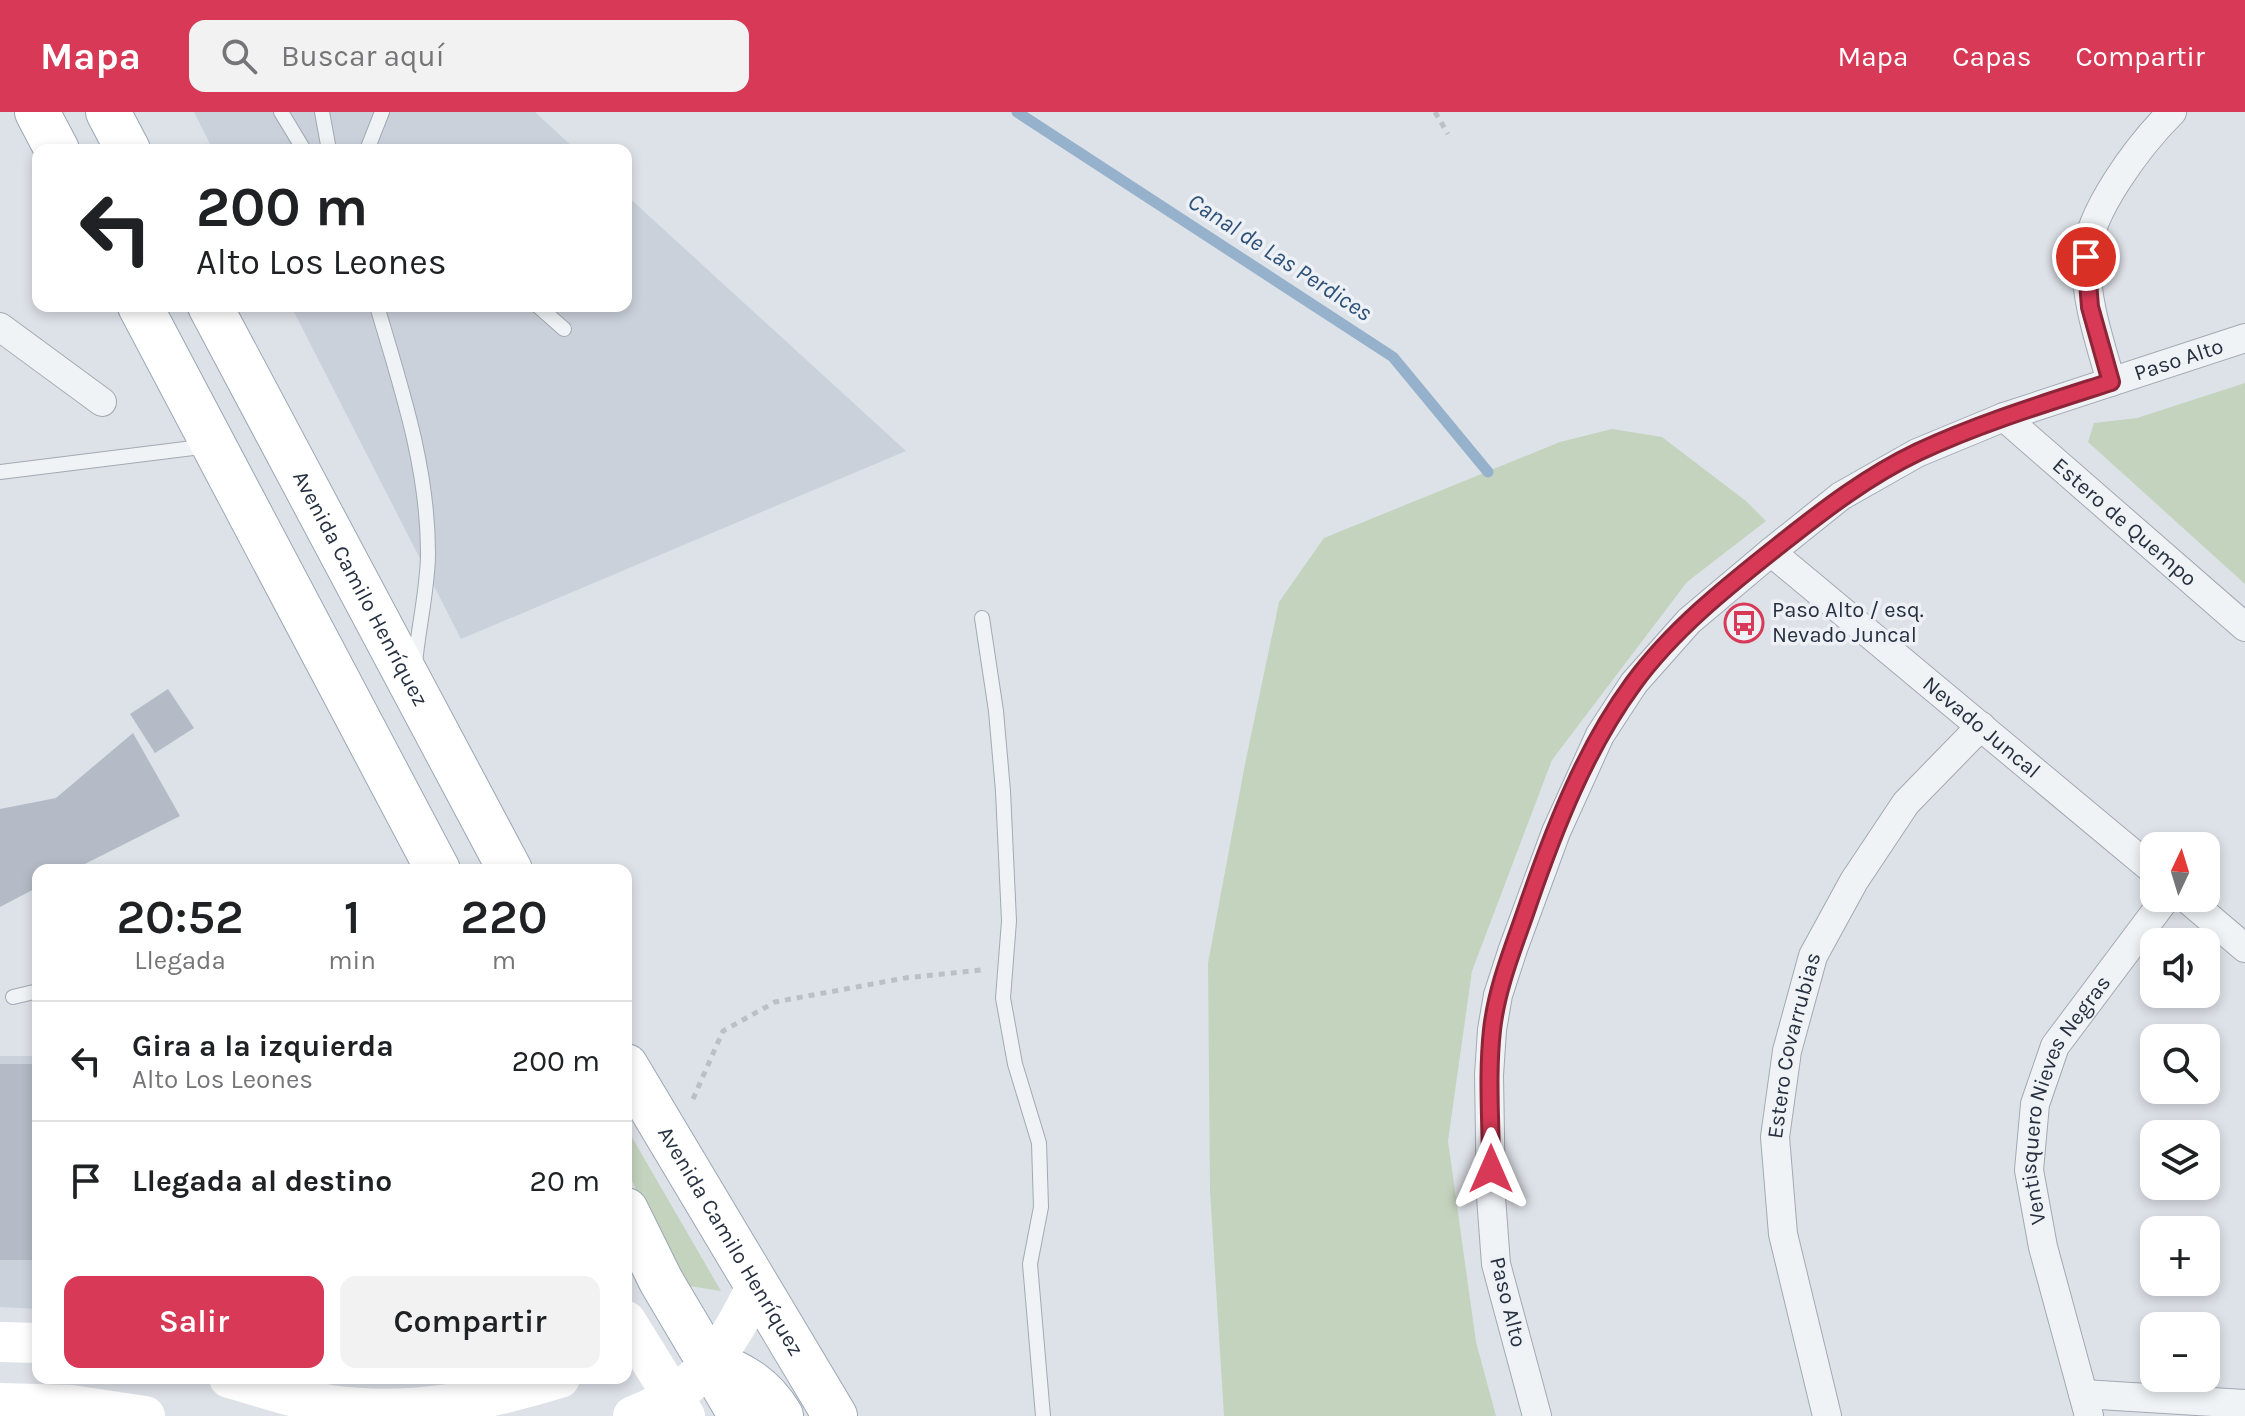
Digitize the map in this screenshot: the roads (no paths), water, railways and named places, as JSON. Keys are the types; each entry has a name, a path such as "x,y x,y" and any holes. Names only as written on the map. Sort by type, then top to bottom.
{"main road":[{"path":"37,112 54,144"},
{"path":"108,112 125,144"},
{"path":"143,312 435,864"},
{"name":"Avenida Camilo Henríquez","path":"213,312 507,864"},
{"name":"Avenida Camilo Henríquez","path":"632,1076 835,1416"},
{"path":"632,1222 661,1281 741,1416"},
{"path":"633,1416 679,1407 694,1381 729,1340 757,1284"},
{"path":"0,1342 32,1343"},
{"path":"632,1345 711,1363 747,1378 770,1399 781,1416"},
{"path":"632,1345 679,1407"},
{"path":"259,1384 371,1409 496,1407 547,1384"},
{"path":"0,1403 71,1405 145,1416"}],"street":[{"path":"2111,382 2090,307 2086,257 2101,204 2150,134 2172,112"},
{"path":"0,327 102,402"},
{"name":"Paso Alto","path":"1537,1416 1496,1264 1491,1197 1489,1075 1492,1030 1498,995 1536,883 1600,735 1634,683 1689,621 1771,552 1854,489 1917,453 2004,417 2245,338"},
{"name":"Estero de Quempo","path":"2004,417 2245,627"},
{"name":"Nevado Juncal","path":"1771,552 2140,859"},
{"name":"Estero Covarrubias","path":"1827,1416 1783,1234 1775,1137 1787,1051 1813,956 1854,881 1906,803 1981,726"},
{"name":"Ventisquero Nieves Negras","path":"2086,1405 2043,1247 2029,1170 2035,1104 2055,1046 2156,912"},
{"path":"2203,912 2245,948"},
{"path":"2086,1405 2245,1404"}],"lane":[{"path":"281,112 300,144"},
{"path":"322,112 328,144"},
{"path":"369,144 382,112"},
{"path":"379,312 409,414 424,493 428,556 413,688"},
{"path":"545,312 564,329"},
{"path":"0,472 214,445"},
{"path":"982,618 996,711 1003,791 1009,921 1003,998 1015,1064 1039,1143 1041,1207 1030,1264 1043,1416"},
{"path":"13,997 32,992"}],"waterway":[{"name":"Canal de Las Perdices","path":"1017,112 1393,357 1488,472"}],"place":[{"name":"Paso Alto / esq. Nevado Juncal","path":"1744,623"}]}
